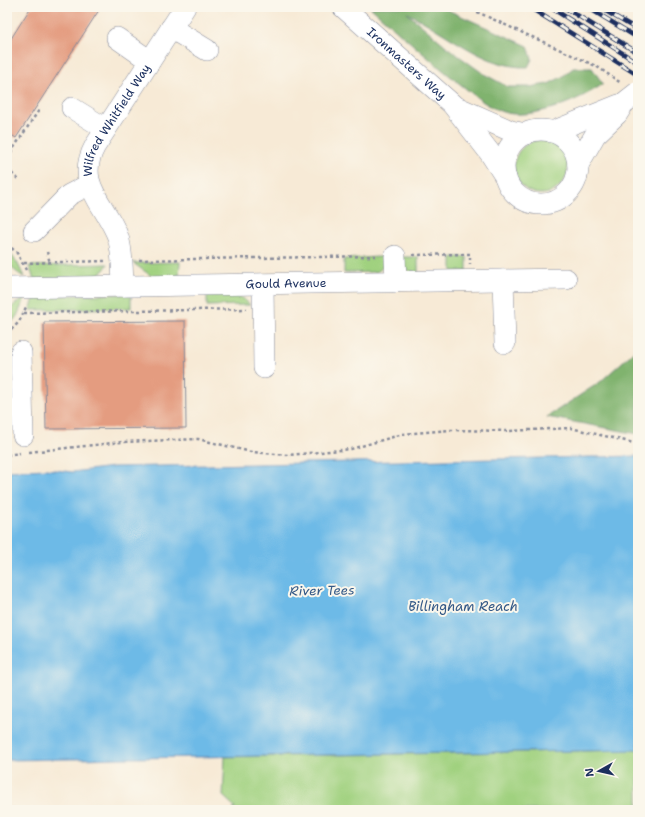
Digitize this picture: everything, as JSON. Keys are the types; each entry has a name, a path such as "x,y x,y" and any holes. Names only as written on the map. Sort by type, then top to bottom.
{"street":[{"name":"Wilfred Whitfield Way","path":"122,286 122,261 118,238 114,226 90,184 87,164 90,154 185,7"},
{"name":"Ironmasters Way","path":"343,7 452,104 486,147 512,190 522,199 536,204 549,203 562,198 572,188 577,176 578,165 595,135 617,114 629,94"},
{"path":"172,28 207,50"},
{"path":"117,38 150,61"},
{"name":"Ironmasters Way","path":"452,104 495,125 526,134 541,130 552,132 629,94"},
{"path":"72,108 106,129"},
{"path":"552,132 564,138 570,144 576,156 578,165"},
{"path":"506,178 505,164 508,151 519,138 526,134"},
{"path":"34,231 69,195 90,184"},
{"path":"395,256 396,282"},
{"name":"Gould Avenue","path":"7,288 566,279"},
{"path":"504,280 505,343"},
{"path":"263,284 264,368"},
{"path":"21,352 15,398 23,435"}],"path":[{"path":"466,7 596,66 629,94"},
{"path":"7,158 39,110"},
{"path":"7,169 18,179"},
{"path":"47,252 50,263"},
{"path":"24,263 470,254 470,281"},
{"path":"24,313 263,309"},
{"path":"7,455 122,442 198,440 251,452 289,454 351,449 403,434 449,430 509,431 571,428 638,444"}],"green space":[{"path":"370,7 441,7 528,46 532,59 528,67 512,66 496,62 465,47 407,13 452,51 484,74 508,87 529,87 548,84 562,77 573,68 592,68 603,84 569,102 541,111 527,114 503,112 486,104 448,75"},
{"path":"536,140 546,140 556,144 564,152 568,162 568,172 564,182 556,190 546,194 536,194 526,190 518,182 514,172 514,162 518,152 526,144"},
{"path":"7,249 18,264 24,277 11,266 8,259"},
{"path":"386,257 383,266 376,272 344,273 344,259"},
{"path":"399,257 418,257 418,272 407,270"},
{"path":"452,257 467,257 467,271 452,271"},
{"path":"180,262 179,277 153,277 133,263"},
{"path":"108,264 104,270 93,278 34,279 29,266"},
{"path":"207,292 236,295 241,297 250,305 207,306"},
{"path":"131,294 131,308 30,310 35,296"},
{"path":"25,298 17,316 7,328 10,310 16,303"},
{"path":"638,348 638,434 547,417 600,382"},
{"path":"638,750 638,810 233,810 235,807 223,796 225,757"}],"water":[{"name":"Billingham Reach","path":"638,456 638,750 7,760 7,471 46,469 72,472 113,467"}],"building":[{"path":"31,7 101,7 16,138 7,132 7,45"},
{"path":"185,321 186,428 46,429 44,322"}],"railway":[{"path":"529,7 638,75"},
{"path":"550,7 638,63"},
{"path":"564,7 638,53"},
{"path":"587,7 638,38"},
{"path":"599,7 638,30"}],"water label":[{"name":"River Tees","path":"322,590"}]}
